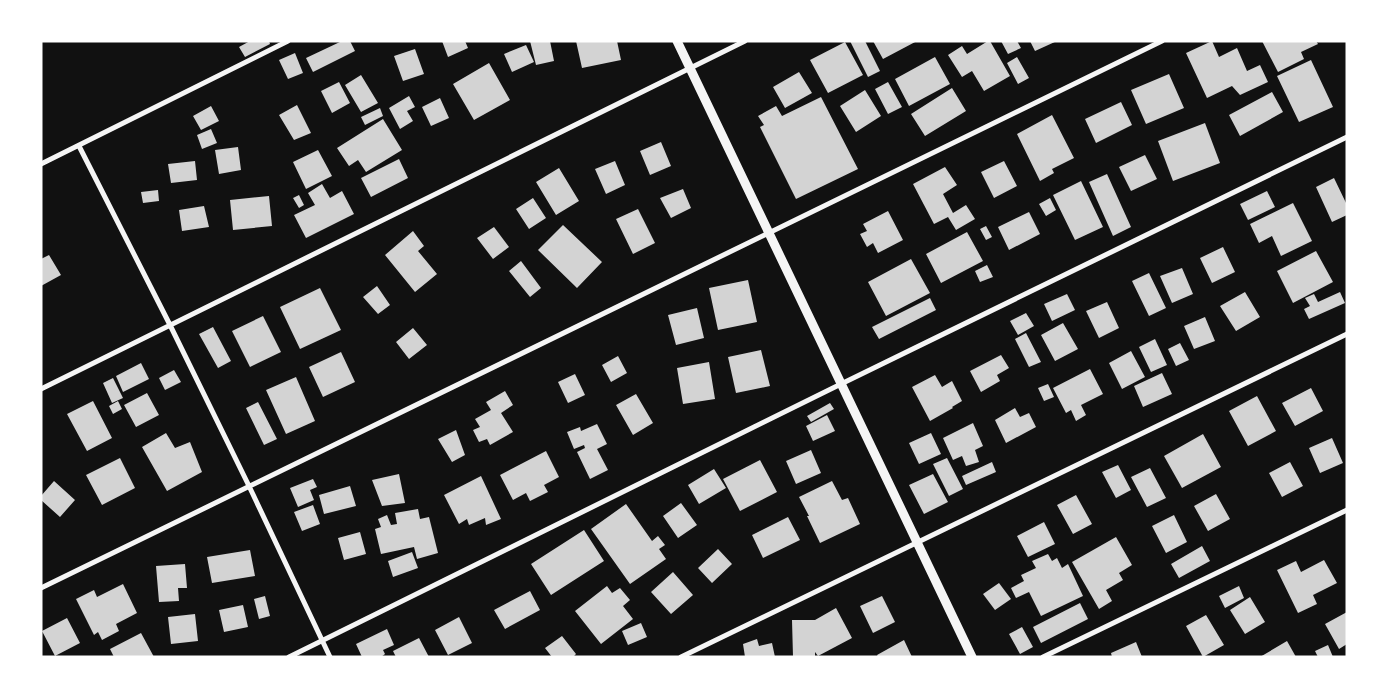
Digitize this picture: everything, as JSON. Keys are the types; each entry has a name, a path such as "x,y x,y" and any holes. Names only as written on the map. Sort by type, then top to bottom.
{"street":[{"path":"677,41 972,657"},
{"path":"41,389 745,41"},
{"path":"41,588 1162,41"},
{"path":"41,164 284,42"},
{"path":"289,657 841,384 1347,137"},
{"path":"79,146 170,325 330,657"},
{"path":"681,657 1347,334"},
{"path":"1043,657 1347,510"}],"building":[{"path":"250,41 269,41 270,44 245,57 239,47"},
{"path":"342,41 350,41 355,51 313,72 306,58"},
{"path":"442,41 465,41 468,48 448,57"},
{"path":"530,41 550,41 554,61 536,65"},
{"path":"576,41 617,41 621,60 582,68"},
{"path":"850,41 865,41 880,71 868,77"},
{"path":"873,41 917,41 883,59"},
{"path":"990,41 1010,76 984,91 972,71 962,77 948,55 962,46 967,54"},
{"path":"1001,41 1017,41 1021,48 1008,54"},
{"path":"1030,41 1057,41 1035,51"},
{"path":"1212,41 1219,57 1237,48 1247,71 1260,65 1268,82 1240,95 1232,86 1207,98 1186,53"},
{"path":"1262,41 1316,41 1318,44 1301,52 1304,59 1278,72"},
{"path":"845,42 863,75 828,93 810,60"},
{"path":"526,45 534,62 512,72 504,54"},
{"path":"415,49 424,74 403,81 394,56"},
{"path":"295,53 303,73 288,79 279,60"},
{"path":"935,57 950,84 909,106 895,79"},
{"path":"1017,57 1029,78 1018,84 1007,63"},
{"path":"1311,60 1333,107 1299,122 1277,76"},
{"path":"489,63 510,100 474,120 453,84"},
{"path":"799,72 812,93 785,108 773,87"},
{"path":"1169,74 1184,108 1146,124 1131,90"},
{"path":"361,75 378,103 361,112 345,85"},
{"path":"339,82 350,103 332,113 321,91"},
{"path":"888,82 902,107 888,114 875,89"},
{"path":"952,88 966,111 925,136 911,114"},
{"path":"865,90 881,116 856,132 840,106"},
{"path":"1272,92 1283,112 1240,136 1229,115"},
{"path":"409,96 415,107 407,111 413,121 400,129 389,108"},
{"path":"821,97 858,169 796,199 760,127 764,125 758,116 776,106 782,116"},
{"path":"440,98 449,118 431,126 422,107"},
{"path":"1121,102 1132,125 1096,143 1085,119"},
{"path":"297,105 311,133 294,140 279,115"},
{"path":"211,106 219,121 201,130 193,116"},
{"path":"380,108 383,116 365,125 361,117"},
{"path":"1052,115 1074,158 1052,169 1054,173 1040,181 1017,134"},
{"path":"383,119 402,150 366,172 358,160 349,166 337,148"},
{"path":"1205,123 1220,163 1173,181 1158,141"},
{"path":"211,129 217,143 202,149 197,135"},
{"path":"661,142 671,166 650,175 640,151"},
{"path":"238,147 241,170 219,174 215,150"},
{"path":"318,150 332,176 306,189 293,162"},
{"path":"1145,155 1157,179 1131,191 1119,167"},
{"path":"399,159 408,178 371,197 361,178"},
{"path":"195,161 197,180 171,183 168,164"},
{"path":"615,161 625,185 606,194 595,169"},
{"path":"1004,161 1017,186 994,198 981,172"},
{"path":"945,167 957,185 943,194 953,213 966,205 975,219 956,230 948,217 934,224 913,184"},
{"path":"559,168 579,201 556,215 536,182"},
{"path":"1107,174 1131,227 1113,236 1089,182"},
{"path":"1334,178 1347,205 1347,215 1332,222 1316,187"},
{"path":"1081,181 1103,227 1075,240 1053,195"},
{"path":"322,184 330,198 342,191 354,214 306,238 294,215 315,205 308,193"},
{"path":"683,189 691,208 671,218 660,198"},
{"path":"158,190 159,201 143,203 141,192"},
{"path":"1267,191 1275,207 1248,220 1240,204"},
{"path":"299,195 304,205 299,208 293,198"},
{"path":"269,196 272,226 233,230 230,200"},
{"path":"533,198 546,218 529,229 516,209"},
{"path":"1050,198 1056,210 1046,216 1039,204"},
{"path":"1293,203 1312,241 1281,256 1272,236 1259,243 1250,224"},
{"path":"204,206 209,227 182,231 179,210"},
{"path":"638,209 655,243 633,254 616,219"},
{"path":"888,211 903,240 878,253 873,243 867,247 860,234 867,231 863,224"},
{"path":"1029,212 1040,234 1009,250 998,227"},
{"path":"563,225 602,262 577,288 538,250"},
{"path":"986,226 992,237 986,240 980,229"},
{"path":"494,227 509,247 493,259 477,238"},
{"path":"413,231 424,246 418,251 437,274 415,292 385,255"},
{"path":"967,232 983,261 941,283 926,254"},
{"path":"1223,247 1235,272 1212,283 1200,258"},
{"path":"1316,251 1333,282 1293,303 1277,271"},
{"path":"49,255 61,275 41,286 41,259"},
{"path":"911,259 930,293 886,316 868,282"},
{"path":"521,261 541,288 530,297 509,271"},
{"path":"987,265 993,277 980,282 975,271"},
{"path":"1182,268 1193,294 1172,303 1160,276"},
{"path":"1149,273 1166,308 1149,316 1132,281"},
{"path":"748,280 757,322 718,330 709,288"},
{"path":"377,286 390,305 378,314 363,297"},
{"path":"320,288 341,330 300,349 280,307"},
{"path":"1245,292 1260,317 1236,331 1220,306"},
{"path":"1340,292 1345,303 1309,319 1304,309 1310,306 1305,298 1314,294 1318,302"},
{"path":"1067,294 1075,310 1052,321 1044,304"},
{"path":"930,298 936,310 879,339 872,327"},
{"path":"1107,302 1119,328 1099,338 1086,311"},
{"path":"697,308 704,338 676,345 668,315"},
{"path":"1026,313 1034,326 1018,335 1010,321"},
{"path":"263,316 281,352 250,367 232,331"},
{"path":"1205,317 1215,341 1194,349 1184,326"},
{"path":"1063,323 1078,349 1055,361 1041,335"},
{"path":"213,327 231,361 218,368 199,334"},
{"path":"413,328 427,345 409,359 396,342"},
{"path":"1026,333 1041,362 1029,367 1015,339"},
{"path":"1155,339 1167,365 1151,372 1139,347"},
{"path":"1180,343 1189,360 1176,366 1168,349"},
{"path":"761,350 770,386 736,393 728,357"},
{"path":"1131,351 1145,377 1122,389 1109,363"},
{"path":"341,352 355,382 323,397 309,367"},
{"path":"1001,355 1009,368 997,375 1000,381 981,392 970,371"},
{"path":"618,356 627,373 611,382 602,365"},
{"path":"709,362 715,399 683,404 677,368"},
{"path":"141,363 149,379 123,392 116,376"},
{"path":"1090,369 1103,394 1081,405 1086,415 1076,421 1071,410 1066,413 1053,388"},
{"path":"174,370 181,382 165,390 159,378"},
{"path":"1162,373 1172,394 1143,407 1134,386"},
{"path":"575,374 585,395 568,403 558,382"},
{"path":"935,375 942,387 952,381 962,401 930,421 912,387"},
{"path":"296,377 315,421 286,434 266,390"},
{"path":"113,378 123,398 112,403 103,383"},
{"path":"1048,384 1054,397 1044,401 1038,388"},
{"path":"1311,388 1323,411 1295,426 1282,403"},
{"path":"505,391 513,405 501,413 513,432 490,445 487,439 479,442 473,430 480,427 475,419 491,410 486,402"},
{"path":"147,393 159,415 136,427 124,405"},
{"path":"636,394 653,423 633,435 616,405"},
{"path":"1257,396 1276,431 1248,446 1229,411"},
{"path":"93,401 112,438 87,451 67,414"},
{"path":"118,401 122,409 113,414 109,406"},
{"path":"258,402 277,439 264,445 246,408"},
{"path":"830,403 834,409 811,422 807,416"},
{"path":"1015,408 1020,417 1029,413 1036,427 1006,443 995,420"},
{"path":"827,415 835,431 813,441 806,426"},
{"path":"973,423 983,446 975,450 979,462 966,466 962,456 953,460 943,438"},
{"path":"597,424 607,444 597,449 608,470 590,479 577,452 585,448 584,445 574,449 567,432 580,427 581,431"},
{"path":"456,430 465,455 452,462 438,439"},
{"path":"166,433 175,448 190,442 202,472 167,491 142,447"},
{"path":"931,433 941,454 919,464 909,443"},
{"path":"1203,434 1221,467 1182,488 1164,456"},
{"path":"1332,438 1343,463 1320,473 1309,448"},
{"path":"811,450 821,473 796,484 786,461"},
{"path":"546,451 559,477 544,485 548,492 530,501 526,493 513,500 500,475"},
{"path":"120,458 135,488 102,505 86,475"},
{"path":"947,458 963,489 949,496 933,464"},
{"path":"760,460 777,492 740,511 723,479"},
{"path":"992,462 996,472 966,485 962,476"},
{"path":"1290,462 1303,486 1282,497 1269,473"},
{"path":"1118,465 1131,490 1116,498 1102,472"},
{"path":"1150,468 1166,498 1147,507 1131,477"},
{"path":"714,469 726,488 699,504 688,485"},
{"path":"399,474 405,503 382,506 372,480"},
{"path":"933,474 948,502 924,514 909,485"},
{"path":"481,476 501,519 486,525 485,518 469,525 467,519 459,524 444,495"},
{"path":"313,479 317,487 310,490 314,500 298,507 290,488"},
{"path":"54,481 75,500 60,517 41,500 41,496"},
{"path":"832,481 842,500 848,498 860,524 820,543 799,497"},
{"path":"350,486 356,506 324,514 319,495"},
{"path":"1216,494 1230,519 1208,531 1194,506"},
{"path":"1076,495 1092,524 1073,534 1057,505"},
{"path":"681,503 697,525 678,538 663,516"},
{"path":"626,504 652,541 658,536 665,545 659,549 666,559 630,584 591,529"},
{"path":"313,505 320,524 302,531 294,512"},
{"path":"418,509 420,519 429,517 438,553 417,559 414,547 381,554 375,529 381,527 378,519 387,515 391,525 397,524 395,513"},
{"path":"1174,515 1187,542 1166,553 1152,526"},
{"path":"788,517 800,540 763,558 752,535"},
{"path":"1044,522 1055,544 1028,557 1017,536"},
{"path":"584,530 604,561 551,595 531,564"},
{"path":"360,532 366,554 344,560 338,538"},
{"path":"1116,537 1132,565 1119,573 1123,580 1106,590 1112,601 1099,609 1072,562"},
{"path":"1202,546 1210,561 1179,578 1171,564"},
{"path":"718,549 732,564 712,583 698,568"},
{"path":"250,550 255,576 212,583 207,557"},
{"path":"412,552 418,568 393,577 388,561"},
{"path":"1048,554 1052,561 1057,558 1062,568 1068,564 1083,596 1041,616 1029,592 1016,598 1011,588 1024,581 1021,575 1036,568 1032,561"},
{"path":"1324,560 1337,583 1313,595 1317,604 1298,613 1277,570 1296,561 1301,572"},
{"path":"185,564 187,588 178,588 179,601 159,602 156,566"},
{"path":"673,572 693,595 671,614 651,592"},
{"path":"999,583 1011,599 995,610 983,594"},
{"path":"123,584 137,613 116,624 119,631 102,640 98,632 94,635 76,599 94,590 97,597"},
{"path":"607,586 612,593 620,588 630,600 623,606 633,619 601,644 575,611"},
{"path":"1239,586 1244,598 1225,608 1219,596"},
{"path":"530,591 540,610 505,629 494,610"},
{"path":"265,596 270,616 259,619 254,599"},
{"path":"882,596 895,622 873,633 860,606"},
{"path":"1250,597 1265,622 1245,634 1230,610"},
{"path":"1080,603 1088,619 1041,643 1033,627"},
{"path":"243,605 248,627 224,632 219,610"},
{"path":"836,608 852,638 818,656 815,652 815,657 793,657 792,620 815,620"},
{"path":"1347,612 1347,644 1339,649 1325,624"},
{"path":"195,614 198,641 171,644 168,617"},
{"path":"1206,615 1224,645 1203,657 1186,626"},
{"path":"459,617 472,643 448,655 435,630"},
{"path":"67,618 80,643 55,656 42,631"},
{"path":"641,623 647,637 628,645 622,631"},
{"path":"1022,627 1033,647 1020,654 1009,634"},
{"path":"387,629 394,645 383,650 385,654 381,657 362,657 356,644"},
{"path":"141,633 154,657 114,657 110,649"},
{"path":"562,636 576,654 573,657 552,657 545,648"},
{"path":"419,638 429,657 396,657 393,651"},
{"path":"757,639 759,646 772,643 775,657 745,657 743,644"},
{"path":"904,640 912,657 878,657 877,655"},
{"path":"1287,641 1296,657 1260,657"},
{"path":"1136,642 1142,657 1112,657 1111,653"},
{"path":"1328,645 1333,657 1318,657 1315,651"}]}
